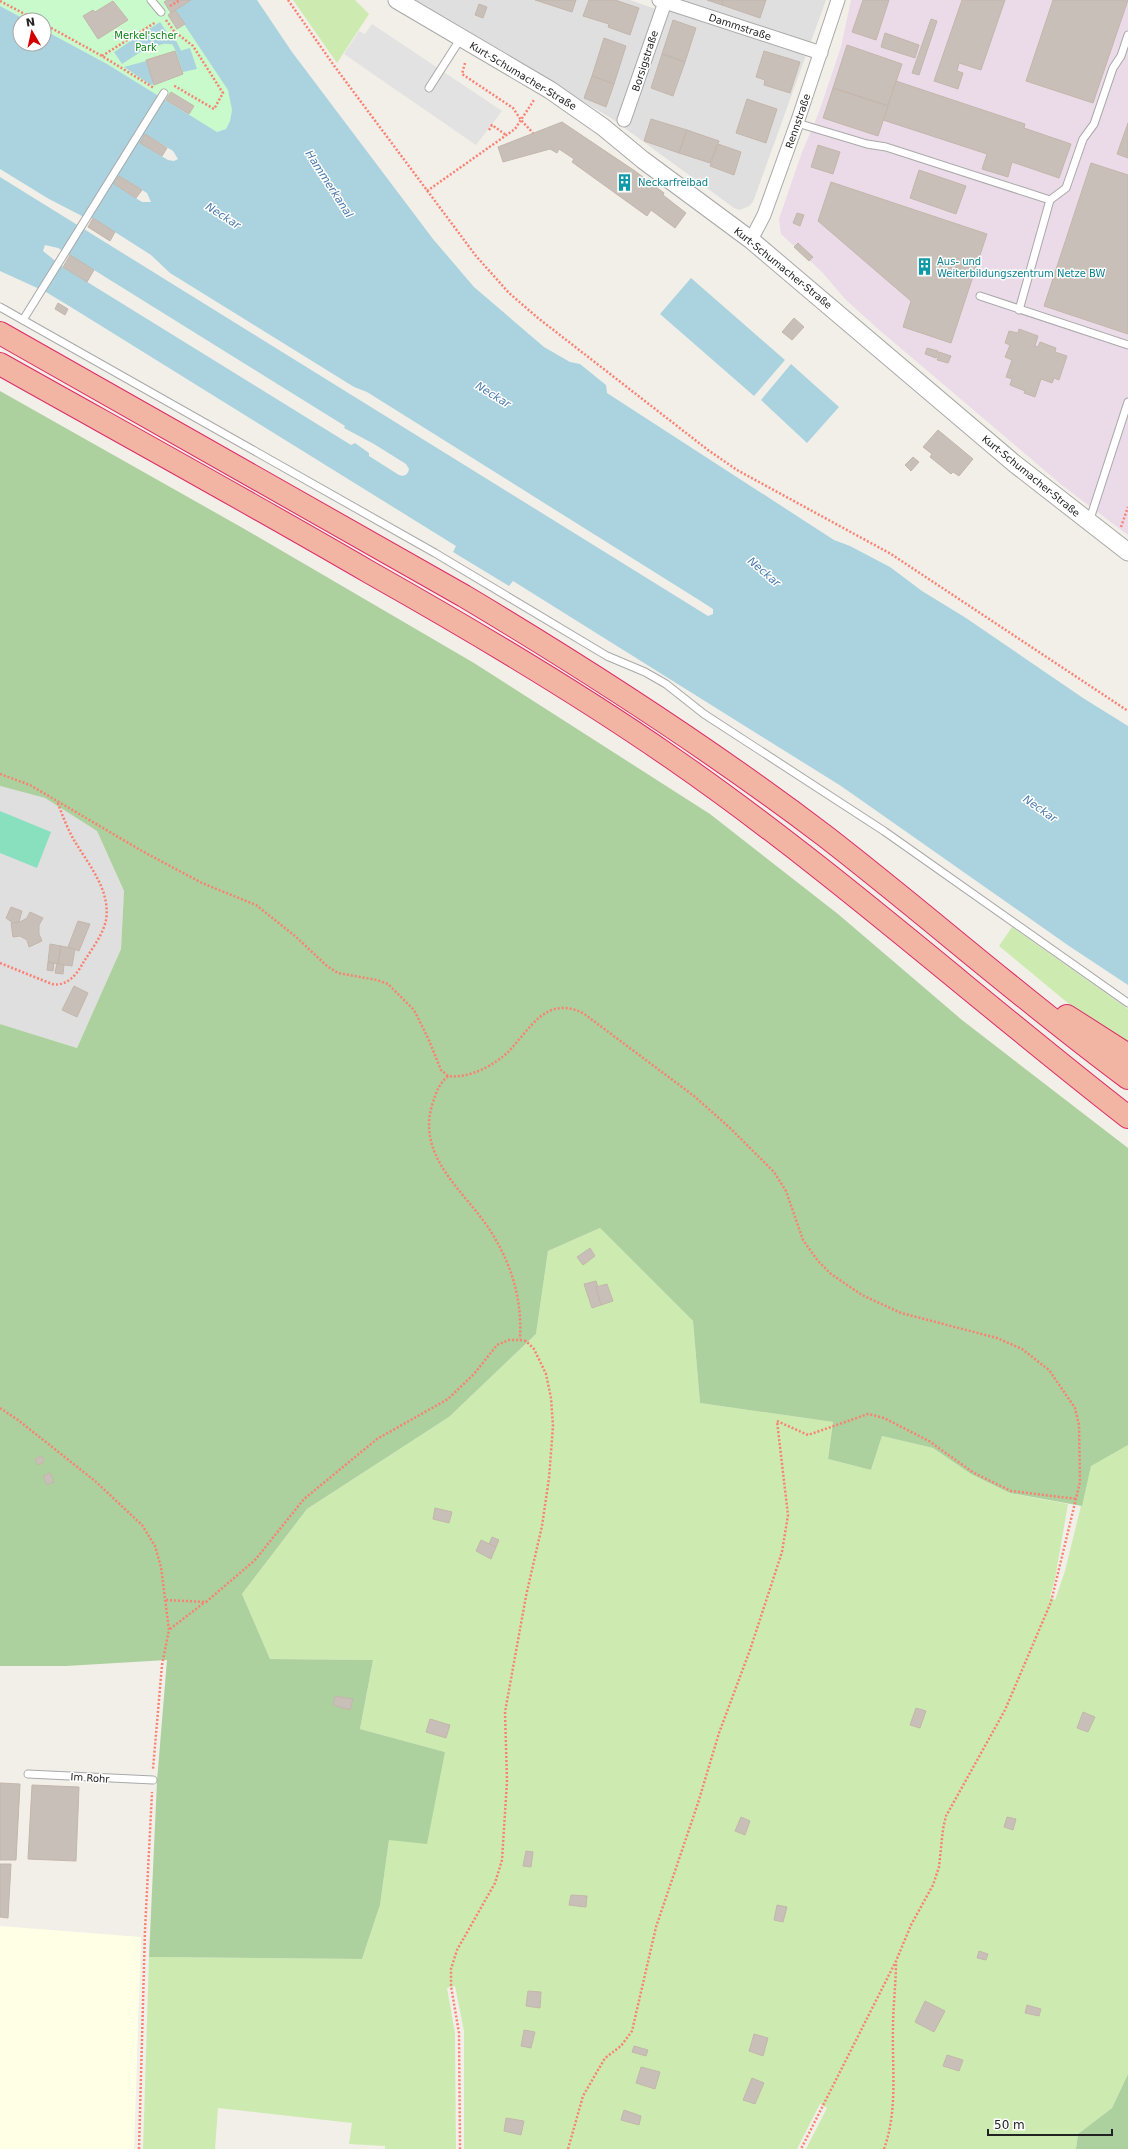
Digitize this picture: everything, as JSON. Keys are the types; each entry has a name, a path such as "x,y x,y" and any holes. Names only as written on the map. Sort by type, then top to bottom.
{"highway":[{"path":"0,333 389,552 531,636 689,736 826,837 1128,1078"},
{"path":"0,364 446,616 597,708 671,757 814,862 1020,1031 1128,1117"},
{"path":"981,962 1128,1056"}],"street":[{"name":"Kurt-Schumacher-Straße","path":"397,0 550,90 603,127 643,160 751,240 1015,464 1128,552"},
{"name":"Rennstraße","path":"751,240 764,215 797,123 838,0"},
{"name":"Dammstraße","path":"662,1 821,53"},
{"name":"Borsigstraße","path":"624,120 662,1"}],"lane":[{"path":"151,0 160,12"},
{"path":"1019,310 1050,200 1066,188 1083,139 1094,124 1113,68 1121,56 1128,35"},
{"path":"429,88 461,38"},
{"path":"23,320 163,89"},
{"path":"797,123 867,144 886,147 1050,200"},
{"path":"980,296 1128,345"},
{"path":"0,307 435,553 607,656 645,672 666,684 704,714 884,830 1128,1003"},
{"path":"1089,522 1128,402"},
{"name":"Im Rohr","path":"28,1774 153,1780"}],"path":[{"path":"52,28 102,56 154,88 163,89 172,85 214,109 223,93 194,46 174,31 160,12 180,0"},
{"path":"288,0 335,67 476,256 509,293 538,318 708,450 768,488 891,554 1128,711"},
{"path":"0,1 21,12"},
{"path":"102,56 156,22"},
{"path":"465,63 462,74 513,108 521,120 533,133"},
{"path":"427,191 515,129 536,98"},
{"path":"489,130 492,125 506,135"},
{"path":"0,774 25,782 202,883 256,905 332,970 345,975 376,980 388,984 414,1010 427,1034 441,1070 448,1076"},
{"path":"0,964 52,984 60,984 68,981 78,971 104,926 106,906 102,887 73,839 57,800"},
{"path":"520,1340 521,1315 512,1273 493,1234 446,1174 433,1145 430,1114 437,1088 448,1076 469,1074 496,1061 510,1049 531,1023 550,1011 569,1008 589,1016 694,1096 730,1128 771,1169 786,1191 800,1234 808,1247 818,1261 840,1281 873,1302 901,1313 1014,1345 1037,1359 1049,1370 1071,1401 1079,1419 1081,1476 1059,1575 1047,1613 1005,1710 946,1816 935,1879 910,1926 896,1961 801,2149"},
{"path":"169,1630 206,1602 254,1560 304,1499 371,1443 448,1399 474,1374 497,1345 509,1340 520,1340 526,1341 534,1349 542,1363 548,1382 552,1415 550,1466 542,1526 526,1596 505,1712 506,1781 502,1860 495,1883 457,1950 451,1969 451,1986 459,2034 460,2149"},
{"path":"0,1408 18,1420 95,1481 146,1530 159,1558 169,1630 162,1665 153,1780 145,1930 139,2149"},
{"path":"568,2149 583,2096 605,2058 621,2046 634,2026 656,1927 698,1803 719,1733 746,1662 782,1552 788,1515 777,1421 808,1435 868,1414 884,1418 929,1441 974,1473 1011,1490 1077,1499"},
{"path":"166,1600 206,1602"},
{"path":"884,2149 893,2110 893,2021 896,1988 896,1961"}],"shaded area":[{"path":"410,0 630,0 667,13 671,0 826,0 753,202 749,206 740,210 734,208 611,118"},
{"path":"851,0 1128,0 1128,535 1063,486 877,328 845,299 822,272 781,234 779,219 802,152 819,112 841,47"},
{"path":"372,24 502,111 476,145 344,54 359,31 365,34"},
{"path":"0,786 45,798 97,831 124,891 121,949 77,1048 0,1024"},
{"path":"0,1926 141,1937 134,2149 0,2149"}],"green space":[{"name":"Merkel'scher Park","path":"0,0 168,0 222,79 230,94 232,110 230,121 226,129 217,132 107,64 52,34 52,12 12,12 0,6"},
{"path":"293,0 355,0 369,14 337,63"},
{"path":"0,391 241,527 474,663 710,814 838,914 962,1020 1128,1148 1128,1445 1091,1466 1082,1506 1010,1493 971,1474 933,1448 882,1436 871,1470 828,1459 833,1422 700,1403 693,1321 600,1228 548,1251 536,1334 449,1417 307,1509 242,1594 270,1659 373,1660 360,1729 445,1752 427,1844 389,1840 380,1905 362,1959 149,1957 157,1781 167,1660 66,1666 0,1666 0,1024 77,1048 121,949 124,891 97,831 45,798 0,786"},
{"path":"0,811 51,832 37,868 0,853"},
{"path":"1012,927 1128,1009 1128,1045 1075,1009 999,946"},
{"path":"600,1228 693,1321 700,1403 833,1422 828,1459 871,1470 882,1436 933,1448 971,1474 1010,1493 1068,1504 1055,1579 1050,1597 1055,1600 1065,1571 1091,1465 1128,1445 1128,2074 1112,2108 1078,2134 1076,2149 806,2149 827,2108 820,2104 797,2149 464,2149 464,2031 455,1986 447,1988 455,2033 456,2149 385,2149 385,2146 349,2144 352,2123 218,2108 215,2149 143,2149 149,1957 362,1959 380,1905 389,1840 445,1752 360,1729 373,1660 270,1659 242,1594 307,1509 449,1417 536,1334 548,1251"},
{"path":"1128,2074 1128,2149 1076,2149 1078,2134 1112,2108"}],"water":[{"path":"168,0 257,0 292,52 433,239 474,287 544,347 570,362 580,364 606,385 607,393 834,540 850,546 890,567 922,591 966,618 1083,698 1128,726 1128,985 1069,946 841,786 513,581 509,586 453,552 456,546 74,309 46,292 0,271 0,177 708,616 713,614 713,609 699,600 367,392 354,387 170,273 151,255 93,218 82,216 49,199 0,169 0,6 12,12 12,52 52,52 52,34 107,64 217,132 226,129 230,121 232,110 228,90","holes":["145,134 173,151 178,159 174,161 168,160 140,143","119,176 147,193 151,202 142,202 114,184","45,245 58,248 345,426 344,428 374,444 406,464 409,469 408,472 406,475 399,475 369,456 369,453 355,443 351,445 63,267 43,251"]},
{"path":"160,22 168,34 122,64 114,52"},
{"path":"190,48 197,69 183,72 176,52"},
{"path":"146,61 154,84 151,85 124,67"},
{"path":"691,278 785,360 754,396 660,314"},
{"path":"791,364 839,407 807,443 761,400"}],"building":[{"path":"167,0 191,0 171,13 164,2"},
{"path":"535,0 576,0 572,12"},
{"path":"589,0 615,0 639,8 630,35 608,27 609,24 583,16"},
{"path":"707,0 723,0 722,5"},
{"path":"723,0 766,0 760,18 722,5"},
{"path":"863,0 889,0 876,40 852,32"},
{"path":"962,0 1005,0 981,70 959,63 957,71 963,73 958,89 934,81"},
{"path":"1053,0 1128,0 1093,103 1026,81"},
{"path":"113,1 128,20 98,39 83,16 93,10 95,12"},
{"path":"479,4 487,7 483,18 475,15"},
{"path":"175,10 185,24 177,29 168,15"},
{"path":"931,19 937,21 919,75 912,73"},
{"path":"673,20 696,28 685,62 662,54"},
{"path":"885,33 919,45 915,58 881,47"},
{"path":"604,38 626,46 614,84 592,76"},
{"path":"847,45 902,64 888,106 833,88"},
{"path":"175,51 183,74 154,85 146,60"},
{"path":"764,51 800,62 790,93 764,85 765,80 756,77"},
{"path":"662,54 685,62 673,96 651,88"},
{"path":"592,76 614,84 606,107 584,98"},
{"path":"896,81 1025,124 1024,128 1071,144 1059,178 1012,162 1008,177 982,169 987,154 883,120"},
{"path":"833,88 888,106 878,136 823,118"},
{"path":"171,92 194,106 189,114 166,100"},
{"path":"747,99 777,109 766,143 736,133"},
{"path":"651,119 687,130 679,153 644,141"},
{"name":"Neckarfreibad","path":"562,122 635,171 664,193 663,195 686,213 675,228 651,210 647,216 572,162 574,159 559,149 557,153 550,149 503,162 498,147"},
{"path":"1128,123 1128,158 1117,154"},
{"path":"687,130 719,141 710,163 679,153"},
{"path":"145,134 167,148 162,156 140,143"},
{"path":"718,144 741,152 734,175 710,166"},
{"path":"818,145 840,152 833,174 811,167"},
{"path":"1091,163 1128,175 1128,334 1044,306"},
{"path":"919,170 966,186 956,214 910,198"},
{"path":"119,176 142,190 136,198 114,184"},
{"name":"Aus- und Weiterbildungszentrum Netze BW","path":"831,182 987,234 951,343 903,327 911,301 818,221"},
{"path":"797,213 804,215 800,226 793,223"},
{"path":"93,218 115,232 110,241 88,227"},
{"path":"798,243 813,257 809,261 794,247"},
{"path":"70,255 94,270 87,282 63,267"},
{"path":"58,303 68,309 65,315 55,309"},
{"path":"794,318 804,327 792,340 782,332"},
{"path":"1019,329 1038,336 1035,346 1038,347 1040,342 1056,348 1055,352 1067,356 1059,380 1054,378 1052,383 1041,379 1035,397 1010,385 1012,379 1006,377 1012,360 1005,357 1010,345 1005,343 1009,331 1018,333"},
{"path":"927,348 938,351 936,358 925,354"},
{"path":"939,352 951,356 948,363 937,360"},
{"path":"938,430 973,459 959,476 953,472 951,474 930,457 932,454 923,447"},
{"path":"913,457 919,462 911,471 905,465"},
{"path":"11,907 22,911 19,922 13,923 6,918"},
{"path":"30,912 43,918 39,925 39,934 42,941 29,947 27,940 20,936 13,937 11,923 20,922 27,918"},
{"path":"78,921 90,924 79,951 68,947"},
{"path":"50,944 61,946 58,964 48,962"},
{"path":"61,946 75,949 72,966 58,964"},
{"path":"48,962 54,963 53,971 47,970"},
{"path":"57,963 64,965 63,974 55,973"},
{"path":"74,986 88,993 77,1017 62,1010"},
{"path":"590,1248 595,1256 583,1265 577,1257"},
{"path":"596,1281 598,1287 596,1287 601,1305 592,1308 584,1284"},
{"path":"607,1284 613,1301 601,1305 596,1287"},
{"path":"42,1456 44,1462 38,1465 35,1459"},
{"path":"50,1473 54,1482 47,1485 43,1476"},
{"path":"435,1508 452,1512 449,1523 433,1519"},
{"path":"492,1537 499,1540 496,1547 489,1544"},
{"path":"481,1540 496,1547 491,1559 476,1551"},
{"path":"335,1696 353,1699 350,1710 333,1705"},
{"path":"916,1708 926,1711 920,1728 910,1725"},
{"path":"1083,1712 1095,1717 1088,1732 1077,1728"},
{"path":"430,1719 450,1725 446,1738 426,1732"},
{"path":"0,1783 20,1784 16,1860 0,1860"},
{"path":"32,1785 79,1787 76,1861 28,1859"},
{"path":"741,1817 750,1821 745,1835 735,1831"},
{"path":"1007,1817 1016,1819 1013,1830 1004,1827"},
{"path":"526,1851 533,1852 531,1867 523,1866"},
{"path":"0,1864 11,1864 8,1918 0,1917"},
{"path":"571,1895 587,1896 586,1907 569,1905"},
{"path":"777,1905 787,1907 783,1922 774,1920"},
{"path":"979,1951 988,1954 986,1960 977,1958"},
{"path":"528,1991 541,1992 540,2008 526,2006"},
{"path":"925,2001 945,2011 934,2032 915,2022"},
{"path":"1027,2005 1041,2009 1039,2016 1025,2013"},
{"path":"524,2030 535,2032 531,2048 521,2046"},
{"path":"754,2034 768,2038 763,2056 749,2051"},
{"path":"634,2046 648,2050 646,2056 632,2052"},
{"path":"947,2055 963,2060 959,2071 943,2066"},
{"path":"641,2067 660,2072 655,2089 636,2083"},
{"path":"752,2078 764,2083 755,2104 743,2100"},
{"path":"624,2110 641,2116 639,2125 621,2120"},
{"path":"506,2118 524,2121 521,2135 504,2131"}],"waterway":[{"path":"150,41 154,44 164,41 174,42 182,58"}],"place":[{"name":"Neckarfreibad","path":"625,182"},
{"name":"Aus- und Weiterbildungszentrum Netze BW","path":"924,267"}],"water label":[{"name":"Hammerkanal","path":"329,184"},
{"name":"Neckar","path":"223,216"},
{"name":"Neckar","path":"493,395"},
{"name":"Neckar","path":"764,572"},
{"name":"Neckar","path":"1040,809"}]}
